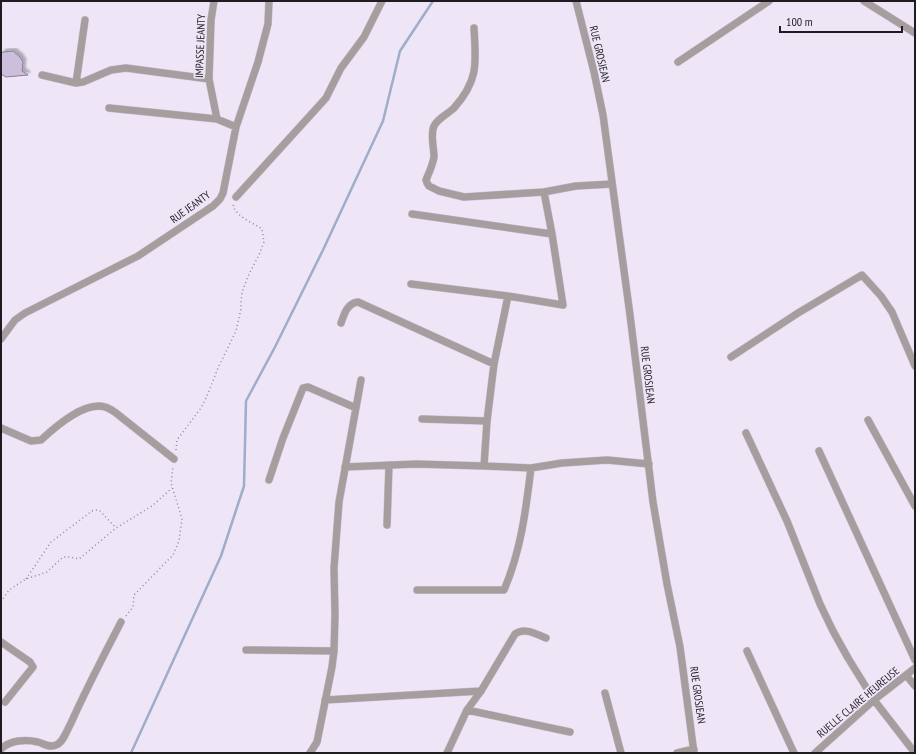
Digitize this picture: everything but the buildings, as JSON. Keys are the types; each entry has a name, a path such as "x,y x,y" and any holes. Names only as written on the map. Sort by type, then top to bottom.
{"street":[{"name":"IMPASSE JEANTY","path":"214,1 211,20 209,79 216,119"},
{"name":"RUE JEANTY","path":"1,340 15,320 25,313 138,256 213,206 220,199 223,193 236,127 258,62 268,24 269,1"},
{"path":"236,197 326,98 341,68 364,37 382,1"},
{"name":"RUE GROSJEAN","path":"576,1 594,72 602,115 657,530 680,647 694,751"},
{"path":"678,62 769,1"},
{"path":"864,1 915,33"},
{"path":"76,83 85,20"},
{"path":"474,28 476,59 474,77 455,107 436,123 433,128 434,159 426,180 429,186 439,191 464,197 544,192 576,186 612,184"},
{"path":"42,75 76,83 88,81 111,70 126,68 209,79"},
{"path":"109,108 216,119 236,127"},
{"path":"411,284 508,296 563,305 544,192"},
{"path":"412,214 552,234"},
{"path":"731,356 798,313 862,275 881,296 892,312 915,366"},
{"path":"484,466 487,421 494,364 508,296"},
{"path":"341,324 350,304 358,302 494,364"},
{"path":"310,753 317,742 332,667 335,616 334,568 339,502 361,380"},
{"path":"269,480 283,438 303,388 308,387 356,408"},
{"path":"1,428 31,441 37,441 41,440 63,420 79,412 100,406 107,407 174,459"},
{"path":"422,420 487,421"},
{"path":"868,420 915,506"},
{"path":"746,433 771,490 787,521 820,604 848,658 874,700 915,753"},
{"path":"819,451 915,660"},
{"path":"345,467 416,464 531,468 562,462 607,460 649,464"},
{"path":"387,525 389,465"},
{"path":"417,590 504,590 521,537 531,468"},
{"path":"1,749 6,745 22,740 38,742 50,746 58,745 121,622"},
{"path":"447,753 466,710 481,691 515,634 522,630 546,638"},
{"path":"1,642 30,662 33,667 5,702"},
{"path":"246,650 334,651"},
{"path":"748,651 794,753"},
{"name":"RUELLE CLAIRE HEUREUSE","path":"815,753 874,700 915,668"},
{"path":"906,675 915,686"},
{"path":"325,700 481,691"},
{"path":"606,693 621,753"},
{"path":"466,710 570,732"},
{"path":"677,753 694,751"}],"path":[{"path":"121,622 133,608 134,595 173,555 179,541 182,519 171,483 178,440 201,408 218,368 236,332 241,309 240,302 242,292 264,242 262,229 236,212 233,206 236,197"},
{"path":"1,602 9,590 26,579 48,572 62,557 70,557 78,560 116,528 152,506 172,488"},
{"path":"26,579 51,542 92,511 100,511 116,528"}],"waterway":[{"path":"131,753 221,556 244,486 246,401 275,347 323,250 383,121 400,51 433,1"}]}
